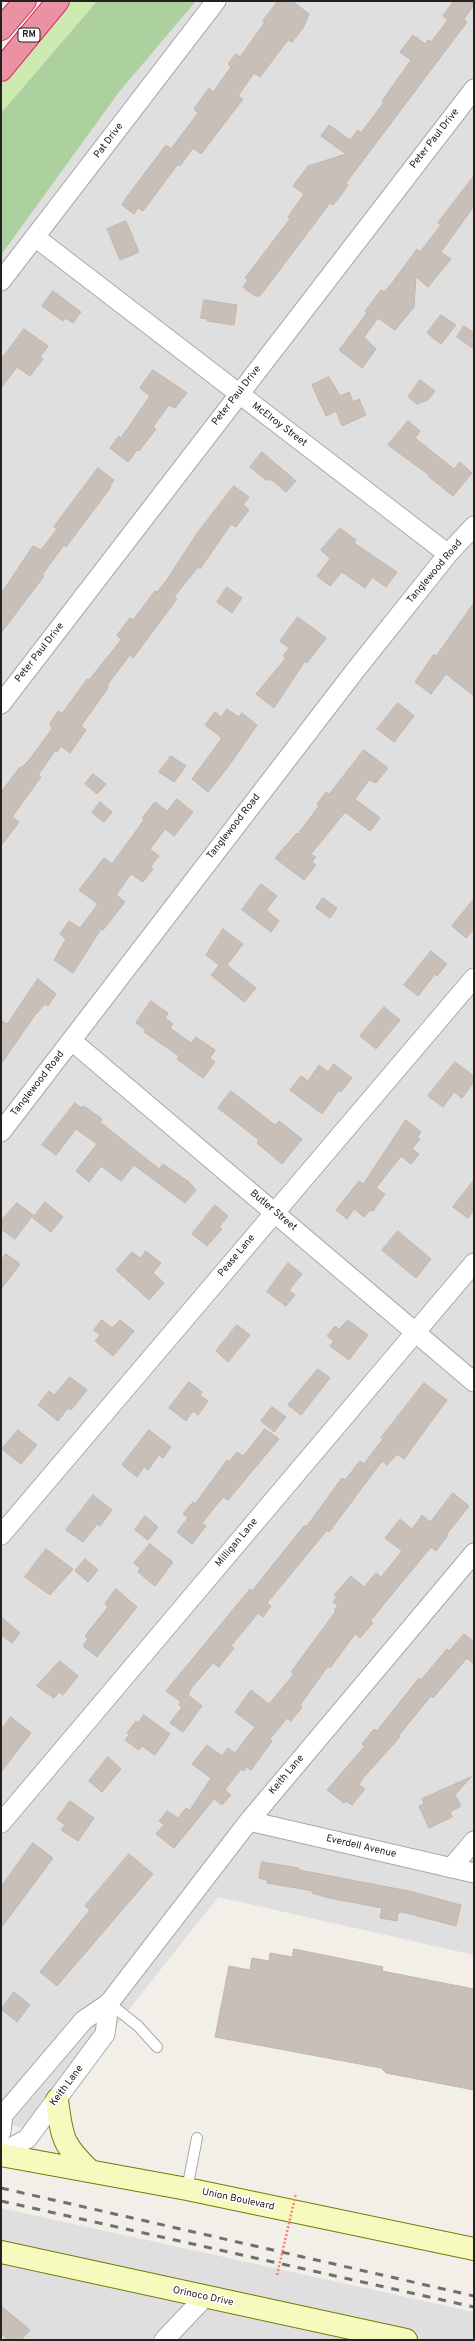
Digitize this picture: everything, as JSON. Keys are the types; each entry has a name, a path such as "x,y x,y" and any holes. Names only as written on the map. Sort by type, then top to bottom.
{"highway":[{"name":"RM","path":"1,29 25,1"},
{"name":"RM","path":"1,70 58,1"}],"main road":[{"path":"56,2100 62,2137 73,2154 90,2171"},
{"name":"Union Boulevard","path":"1,2154 186,2189 474,2249"},
{"name":"Orinoco Drive","path":"1,2252 204,2298 406,2340"}],"street":[{"name":"Pat Drive","path":"1,281 216,1"},
{"name":"Peter Paul Drive","path":"1,704 474,89"},
{"name":"McElroy Street","path":"35,237 238,395 448,554"},
{"name":"Tanglewood Road","path":"1,1132 72,1041 207,862 448,554 474,526"},
{"name":"Pease Lane","path":"1,1535 474,978"},
{"name":"Butler Street","path":"72,1041 474,1382"},
{"name":"Milligan Lane","path":"1,1823 474,1263"},
{"name":"Keith Lane","path":"2,2121 84,2020 109,2003 249,1821 474,1553"},
{"name":"Everdell Avenue","path":"249,1821 474,1873"},
{"path":"451,1868 474,1841"},
{"name":"Keith Lane","path":"1,2154 27,2139 105,2034 109,2003"},
{"path":"164,2340 204,2298"}],"lane":[{"path":"109,2003 138,2026 157,2046"},
{"path":"186,2189 197,2138"}],"path":[{"path":"278,2275 296,2193"}],"shaded area":[{"path":"181,1 474,1 474,1955 218,1897 34,2130 1,2123 1,237"},
{"path":"1,2208 474,2312 474,2340 1,2340"}],"green space":[{"path":"71,1 97,1 1,113 1,85"},
{"path":"97,1 196,1 119,92 1,255 1,113"}],"building":[{"path":"278,1 292,1 309,14 303,28 292,42 288,40 260,77 254,73 238,96 243,99 201,154 193,148 180,166 178,164 143,211 138,208 134,214 122,205 126,198 166,145 171,149 198,113 194,109 209,88 213,92 231,67 228,64 236,54 240,57"},
{"path":"454,1 474,1 474,5 464,19 467,22 346,183 348,185 339,198 333,205 330,203 260,296 255,296 243,287 248,280 245,278 290,219 288,217 304,194 293,186 308,166 346,154 321,136 329,125 350,140 358,130 361,133 384,102 382,101 411,60 400,52 413,35 425,44 428,40 431,42 448,20 443,16"},
{"path":"474,176 474,206 441,252 451,259 428,287 416,277 414,307 395,330 378,318 364,337 376,349 362,368 339,350 367,313 365,311 381,290 384,292 417,249 420,252 441,225 438,223"},
{"path":"126,221 139,252 120,260 107,229"},
{"path":"53,291 81,312 73,323 65,318 63,321 42,306"},
{"path":"204,300 237,305 234,325 207,321 207,319 201,318"},
{"path":"441,315 456,325 441,344 427,333"},
{"path":"464,326 474,333 474,349 457,337"},
{"path":"24,329 48,346 40,357 43,359 30,376 17,367 1,388 1,360"},
{"path":"153,370 187,393 175,408 169,405 153,427 156,429 139,451 137,450 128,462 110,448 119,436 121,438 150,396 140,388"},
{"path":"329,377 340,396 349,392 353,402 359,399 366,415 342,426 336,411 326,416 312,385"},
{"path":"420,380 435,391 428,400 417,404 408,397"},
{"path":"408,421 420,431 415,438 454,469 460,462 472,473 453,496 428,476 429,475 388,445"},
{"path":"262,452 296,481 286,492 272,480 266,480 250,467"},
{"path":"98,468 114,480 110,486 111,487 66,547 64,545 42,575 44,576 1,633 1,594 33,546 41,550 57,529 54,527"},
{"path":"234,486 249,497 243,505 249,510 236,527 231,524 200,569 198,567 174,597 177,599 133,658 130,655 111,680 107,686 108,688 81,726 86,730 70,753 61,746 57,752 55,751 38,775 41,777 12,817 19,822 1,846 1,792 20,767 21,768 29,760 52,729 50,723 58,711 62,713 64,711 87,679 89,680 121,640 117,635 130,618 133,620 155,591 157,592 166,581 198,532"},
{"path":"340,528 356,540 354,543 397,572 386,587 372,577 365,588 342,572 330,586 317,576 330,559 321,550"},
{"path":"227,587 242,598 232,613 217,602"},
{"path":"474,603 474,696 446,674 431,694 415,682 434,654 436,656"},
{"path":"298,617 326,638 307,663 305,661 274,708 256,694 286,658 283,656 289,648 280,641"},
{"path":"398,703 414,716 394,742 377,729"},
{"path":"227,709 239,717 242,713 257,725 228,767 208,792 192,779 222,738 205,725 215,712 221,717"},
{"path":"364,750 388,768 376,783 369,780 355,799 380,818 370,831 345,812 311,854 316,857 312,862 316,865 304,880 275,858 297,833 298,834 319,806 317,804 326,792 329,794"},
{"path":"171,756 186,766 174,782 159,772"},
{"path":"93,774 106,784 97,794 85,784"},
{"path":"177,799 193,812 174,836 165,829 150,849 159,856 150,867 153,869 143,882 131,874 116,895 125,902 103,930 101,929 73,973 54,960 66,939 60,934 69,921 80,928 98,904 79,890 104,858 112,864 144,820 142,818 155,802 167,811"},
{"path":"100,802 112,812 104,822 92,813"},
{"path":"261,884 277,896 266,910 279,921 271,932 242,910"},
{"path":"323,898 337,908 330,918 316,908"},
{"path":"474,899 474,929 466,938 452,926"},
{"path":"223,929 243,944 227,965 256,988 244,1002 211,975 219,965 206,955"},
{"path":"431,951 447,964 437,976 435,974 418,996 404,985"},
{"path":"38,979 56,994 48,1006 45,1004 35,1015 1,1064 1,1020 7,1024"},
{"path":"151,1001 168,1013 165,1018 173,1024 170,1028 191,1043 196,1037 215,1050 210,1058 215,1062 203,1078 177,1059 179,1056 144,1032 146,1030 136,1023"},
{"path":"384,1007 400,1020 376,1049 360,1036"},
{"path":"455,1062 474,1076 474,1082 462,1098 454,1092 443,1107 428,1096"},
{"path":"334,1064 352,1078 341,1092 339,1090 322,1114 290,1090 301,1076 308,1081 319,1065 328,1072"},
{"path":"231,1091 275,1125 279,1121 302,1139 282,1164 257,1143 259,1140 218,1108"},
{"path":"75,1103 82,1108 84,1106 102,1119 100,1122 159,1169 163,1164 189,1182 196,1190 185,1203 134,1165 121,1181 101,1166 89,1182 76,1171 97,1144 76,1129 56,1155 42,1145"},
{"path":"406,1120 421,1132 417,1137 420,1139 412,1149 419,1154 411,1164 401,1156 376,1188 385,1194 373,1211 370,1210 364,1217 354,1209 347,1219 336,1210 359,1181 363,1184"},
{"path":"474,1180 474,1210 468,1218 453,1207"},
{"path":"45,1202 63,1217 51,1232 33,1218"},
{"path":"17,1203 33,1215 15,1239 1,1229 1,1221"},
{"path":"215,1205 228,1216 219,1227 222,1229 207,1246 192,1234"},
{"path":"398,1231 431,1259 416,1278 382,1250"},
{"path":"146,1251 161,1263 153,1273 164,1283 149,1300 116,1270 132,1252 140,1258"},
{"path":"6,1254 20,1264 1,1289 1,1261"},
{"path":"288,1263 302,1274 289,1290 295,1295 286,1306 267,1292"},
{"path":"102,1320 112,1328 120,1320 134,1331 113,1356 95,1341 100,1335 94,1330"},
{"path":"348,1320 368,1335 349,1360 330,1346 334,1341 327,1336 335,1326 339,1329"},
{"path":"237,1325 250,1335 228,1362 216,1351"},
{"path":"318,1369 330,1378 301,1415 288,1405"},
{"path":"70,1377 87,1390 71,1410 68,1408 58,1421 38,1405 49,1391 54,1395"},
{"path":"189,1382 202,1392 200,1395 208,1401 198,1415 193,1411 186,1421 169,1408"},
{"path":"424,1383 447,1400 404,1459 397,1454 387,1465 382,1461 329,1532 327,1530 267,1603 271,1606 263,1617 258,1613 231,1646 234,1648 219,1667 213,1663 192,1687 188,1695 202,1706 183,1732 170,1723 182,1707 179,1705 181,1702 166,1691 250,1589 252,1591 304,1526 307,1526 342,1478 345,1480 360,1461 364,1464 383,1439 381,1438"},
{"path":"272,1407 286,1417 274,1432 261,1421"},
{"path":"265,1429 279,1439 228,1500 223,1497 202,1523 206,1526 192,1544 177,1532 188,1518 183,1514 193,1502 195,1504 227,1460 229,1462 237,1452 243,1456"},
{"path":"18,1430 37,1445 21,1464 2,1449"},
{"path":"149,1430 171,1447 163,1458 159,1455 148,1470 144,1467 137,1477 122,1465"},
{"path":"453,1493 469,1506 447,1534 448,1535 436,1551 431,1547 370,1621 373,1623 360,1638 355,1634 330,1668 328,1666 300,1705 302,1707 291,1721 287,1718 270,1739 272,1741 251,1770 247,1767 244,1771 241,1769 225,1790 231,1795 222,1805 214,1799 174,1848 156,1834 164,1825 159,1821 167,1811 178,1818 186,1808 190,1810 211,1778 192,1764 207,1745 222,1756 228,1748 235,1753 255,1727 235,1712 251,1690 269,1704 294,1674 291,1672 336,1611 334,1610 338,1606 333,1602 337,1597 334,1595 351,1576 364,1587 376,1573 381,1577 402,1551 385,1538 400,1519 412,1529 422,1515 430,1522"},
{"path":"93,1495 112,1510 100,1526 97,1524 83,1542 66,1530"},
{"path":"145,1516 158,1527 148,1540 135,1530"},
{"path":"150,1544 173,1562 155,1586 138,1572 140,1568 134,1563"},
{"path":"46,1549 73,1569 50,1595 25,1577"},
{"path":"85,1559 98,1570 88,1582 75,1571"},
{"path":"116,1589 137,1607 97,1657 83,1646 88,1639 85,1636 108,1607 105,1604"},
{"path":"1,1617 20,1633 12,1643 1,1635"},
{"path":"464,1634 474,1642 474,1664 467,1658 433,1698 431,1696 399,1735 400,1737 363,1778 359,1785 365,1789 352,1805 346,1801 344,1803 327,1790 365,1746 362,1744 374,1729 377,1731 419,1678 421,1680 447,1649 449,1651"},
{"path":"60,1661 78,1676 63,1695 59,1692 54,1698 37,1686"},
{"path":"144,1715 170,1734 155,1755 142,1746 139,1750 125,1740 129,1735 127,1733 136,1721 138,1723"},
{"path":"11,1717 31,1733 1,1772 1,1730"},
{"path":"108,1757 121,1769 102,1792 89,1781"},
{"path":"471,1777 455,1795 461,1806 450,1812 452,1817 429,1828 419,1806 424,1804 422,1799"},
{"path":"70,1801 94,1818 78,1841 61,1830 65,1825 57,1819"},
{"path":"33,1843 53,1858 1,1928 1,1887"},
{"path":"129,1854 153,1874 57,1986 40,1972 90,1910 85,1906"},
{"path":"262,1862 299,1868 299,1870 409,1891 461,1905 456,1926 402,1912 398,1913 397,1921 380,1918 382,1908 329,1898 312,1893 313,1891 267,1883 267,1880 259,1878"},
{"path":"294,1949 383,1967 382,1971 474,1989 474,2090 386,2073 381,2068 215,2037 229,1966 250,1970 252,1958 269,1961 270,1953 292,1957"},
{"path":"14,1992 30,2005 17,2022 1,2009"},
{"path":"1,2306 30,2330 21,2340 8,2340 1,2334"}],"railway":[{"path":"1,2188 474,2296"},
{"path":"1,2201 474,2307"}]}
